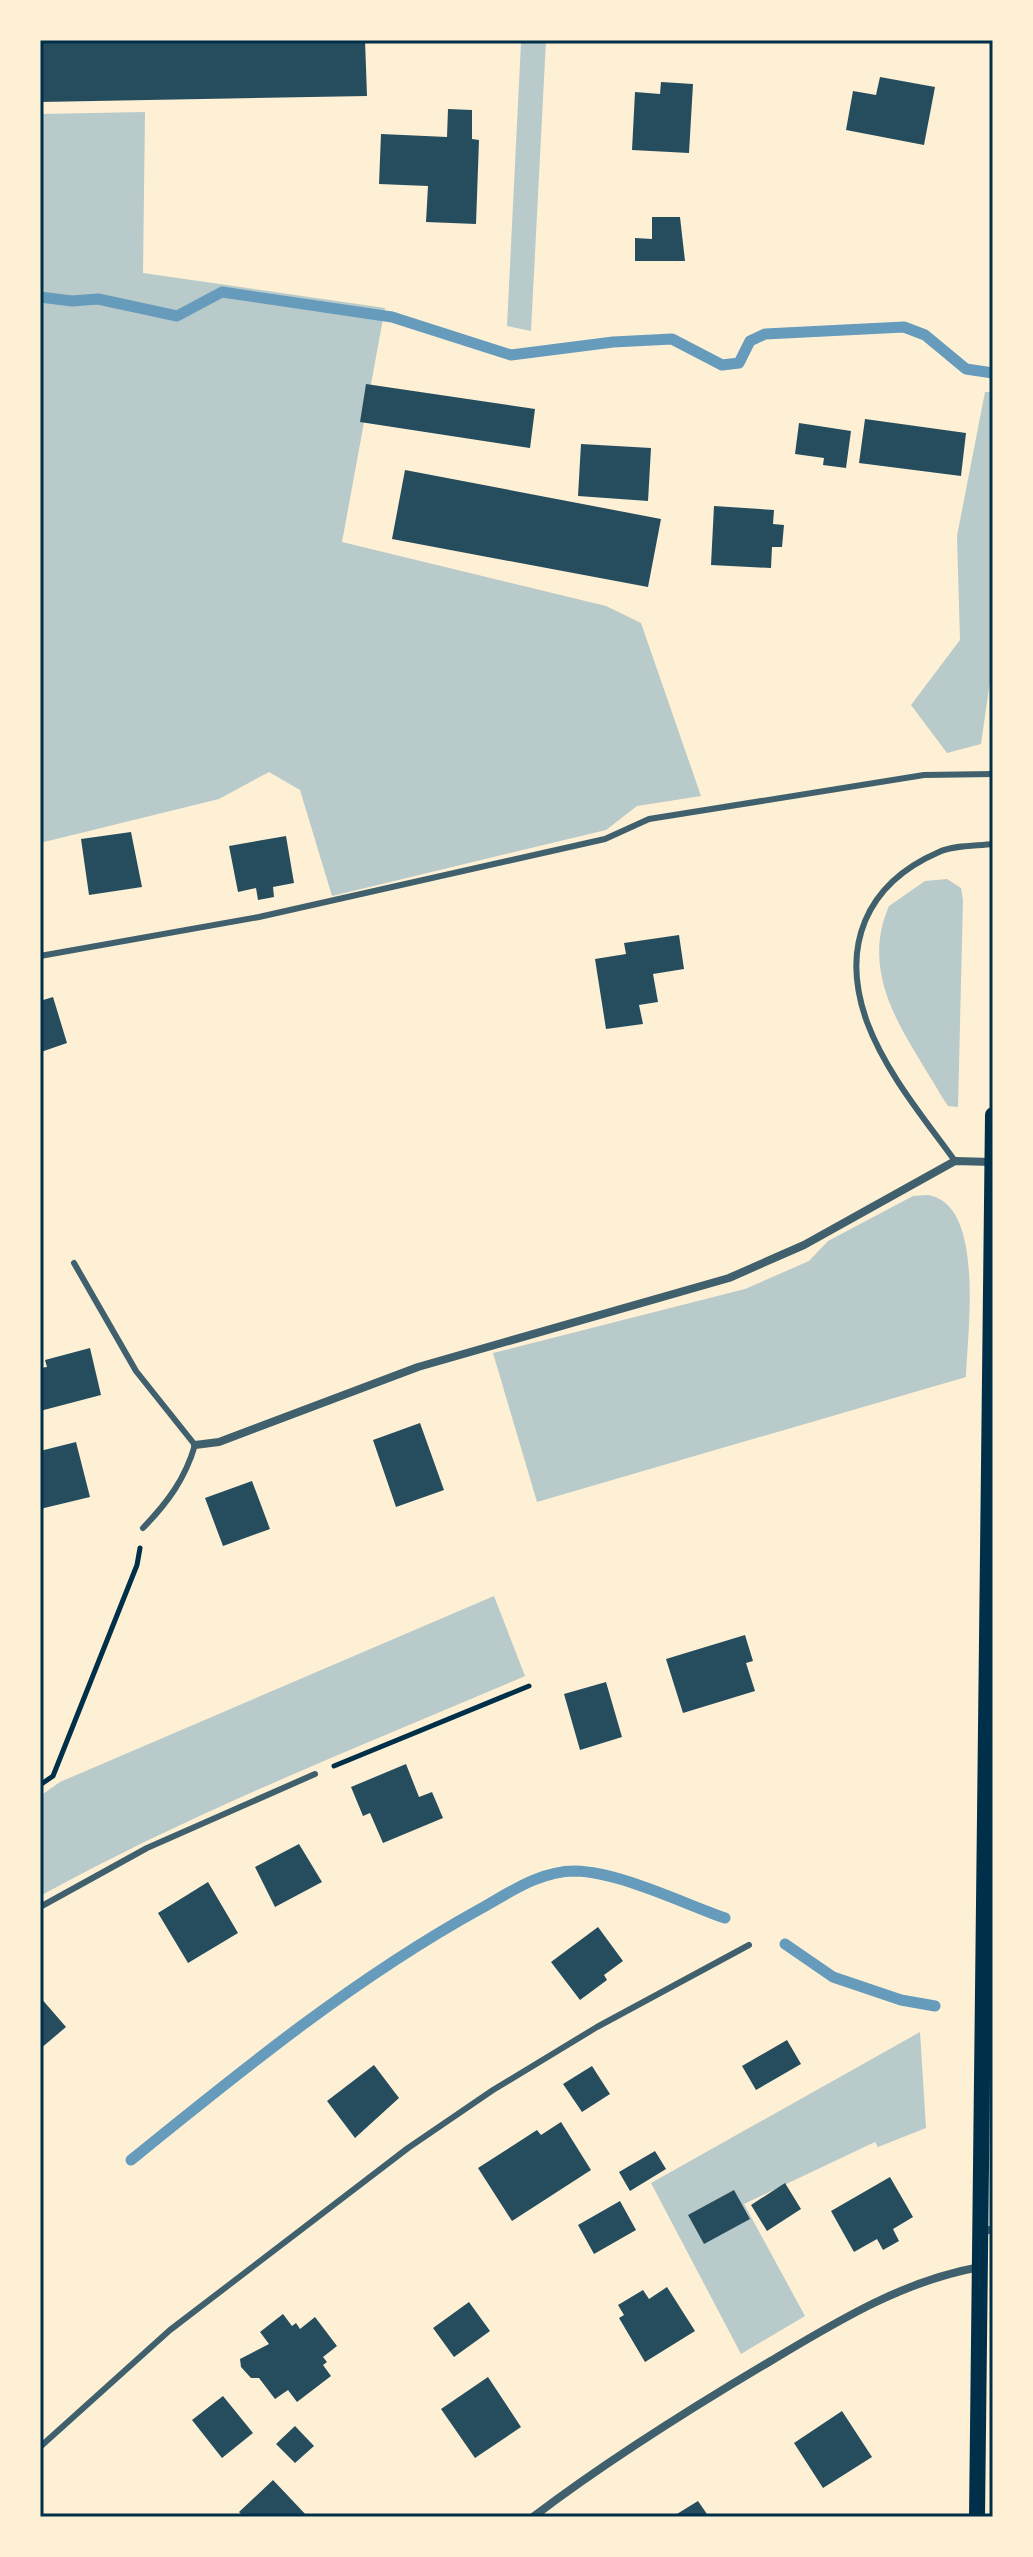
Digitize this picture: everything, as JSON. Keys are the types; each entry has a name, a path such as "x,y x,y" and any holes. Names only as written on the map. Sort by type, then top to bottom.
{"main road":[{"path":"977,2517 981,2492 981,2267 987,2230 993,1115"}],"street":[{"path":"195,1445 219,1442 430,1363 729,1278 804,1245 955,1161 992,1162"},
{"path":"533,2517 640,2441 802,2342 905,2287 937,2275 981,2267"}],"lane":[{"path":"40,956 259,917 605,839 649,819 924,775 993,774"},
{"path":"955,1161 903,1089 867,1021 854,956 870,906 902,872 941,850 993,844"},
{"path":"74,1263 136,1371 195,1445 187,1471 175,1493 143,1528"},
{"path":"40,1907 147,1848 315,1774"},
{"path":"40,2447 170,2330 408,2148 493,2090 597,2027 749,1945"}],"path":[{"path":"40,1785 53,1776 137,1565 143,1528"},
{"path":"315,1774 529,1686"}],"shaded area":[{"path":"524,40 546,40 531,331 507,326 521,43"},
{"path":"145,112 143,273 385,308 342,542 606,606 641,623 701,796 637,806 606,830 332,896 300,790 269,772 219,799 40,843 40,114"},
{"path":"985,392 993,392 993,660 981,744 947,753 911,705 960,640 957,536"},
{"path":"947,879 961,888 963,900 958,1107 948,1106 902,1029 883,982 879,958 881,932 889,906 925,881"},
{"path":"930,1195 949,1206 960,1224 969,1276 966,1377 537,1502 493,1353 745,1289 809,1261 828,1241 913,1196"},
{"path":"494,1596 525,1676 219,1807 40,1896 40,1796 60,1782"},
{"path":"920,2032 926,2128 878,2147 875,2142 744,2204 805,2316 741,2354 651,2183"}],"building":[{"path":"40,40 365,40 367,96 40,102"},
{"path":"880,77 935,87 924,145 846,130 853,91 876,95"},
{"path":"661,82 693,84 689,153 632,150 635,92 660,94"},
{"path":"448,109 472,110 472,139 479,140 476,224 426,222 428,186 379,184 381,134 447,137"},
{"path":"652,217 680,217 685,261 635,261 635,238 652,239"},
{"path":"366,384 535,409 530,448 360,422"},
{"path":"865,419 966,433 961,476 859,463"},
{"path":"799,423 851,431 846,468 823,465 824,458 795,454"},
{"path":"581,444 651,448 648,501 578,496"},
{"path":"405,470 661,519 648,587 392,539"},
{"path":"714,506 774,510 773,524 784,525 782,547 772,547 771,568 711,565"},
{"path":"131,832 142,887 89,895 81,839"},
{"path":"286,836 294,883 273,887 274,897 258,900 256,888 238,892 229,846"},
{"path":"679,935 684,969 653,974 658,1002 639,1005 643,1024 606,1029 595,959 626,954 624,943"},
{"path":"53,997 67,1043 41,1052 40,1001"},
{"path":"90,1348 101,1395 40,1411 40,1368 47,1367 45,1360"},
{"path":"420,1423 444,1490 396,1507 373,1440"},
{"path":"76,1442 90,1497 40,1509 40,1451"},
{"path":"252,1481 270,1529 223,1546 205,1498"},
{"path":"745,1635 753,1661 746,1663 755,1691 683,1713 666,1659"},
{"path":"606,1682 622,1737 580,1750 564,1694"},
{"path":"406,1764 419,1797 432,1792 443,1818 383,1843 370,1813 363,1816 351,1787"},
{"path":"299,1844 322,1882 275,1907 255,1867"},
{"path":"208,1882 238,1933 188,1963 158,1913"},
{"path":"598,1927 623,1961 604,1975 607,1980 580,2000 551,1962"},
{"path":"40,1997 66,2027 40,2049"},
{"path":"787,2040 801,2064 756,2090 742,2066"},
{"path":"374,2065 399,2098 355,2138 327,2101"},
{"path":"592,2066 610,2094 582,2112 563,2084"},
{"path":"561,2122 591,2170 512,2221 478,2168 537,2130 541,2135"},
{"path":"655,2151 666,2169 630,2191 619,2172"},
{"path":"890,2177 913,2217 893,2229 899,2241 883,2250 877,2239 854,2252 831,2211"},
{"path":"785,2183 801,2209 767,2231 751,2205"},
{"path":"734,2190 750,2219 704,2244 688,2215"},
{"path":"620,2201 636,2230 594,2254 578,2225"},
{"path":"667,2287 695,2331 645,2362 619,2318 624,2315 618,2305 643,2290 649,2299"},
{"path":"469,2302 490,2331 454,2357 433,2328"},
{"path":"283,2314 292,2326 296,2323 300,2329 315,2317 337,2346 323,2357 327,2362 323,2365 331,2376 297,2402 288,2390 275,2399 259,2378 251,2378 241,2367 240,2359 269,2344 260,2332"},
{"path":"488,2377 521,2427 475,2458 441,2409"},
{"path":"223,2396 253,2433 222,2458 192,2420"},
{"path":"842,2411 872,2457 823,2488 794,2443"},
{"path":"295,2426 314,2446 295,2463 276,2444"},
{"path":"273,2480 308,2517 244,2517 239,2512"},
{"path":"698,2501 709,2517 672,2517"}],"waterway":[{"path":"40,297 72,301 98,299 177,316 222,292 392,317 511,355 613,342 672,339 722,365 739,363 750,341 765,334 904,327 925,335 966,369 993,373"},
{"path":"131,2160 257,2059 344,1995 434,1936 537,1879 562,1872 593,1873 631,1882 725,1918"},
{"path":"785,1944 833,1977 901,2000 935,2006"}]}
